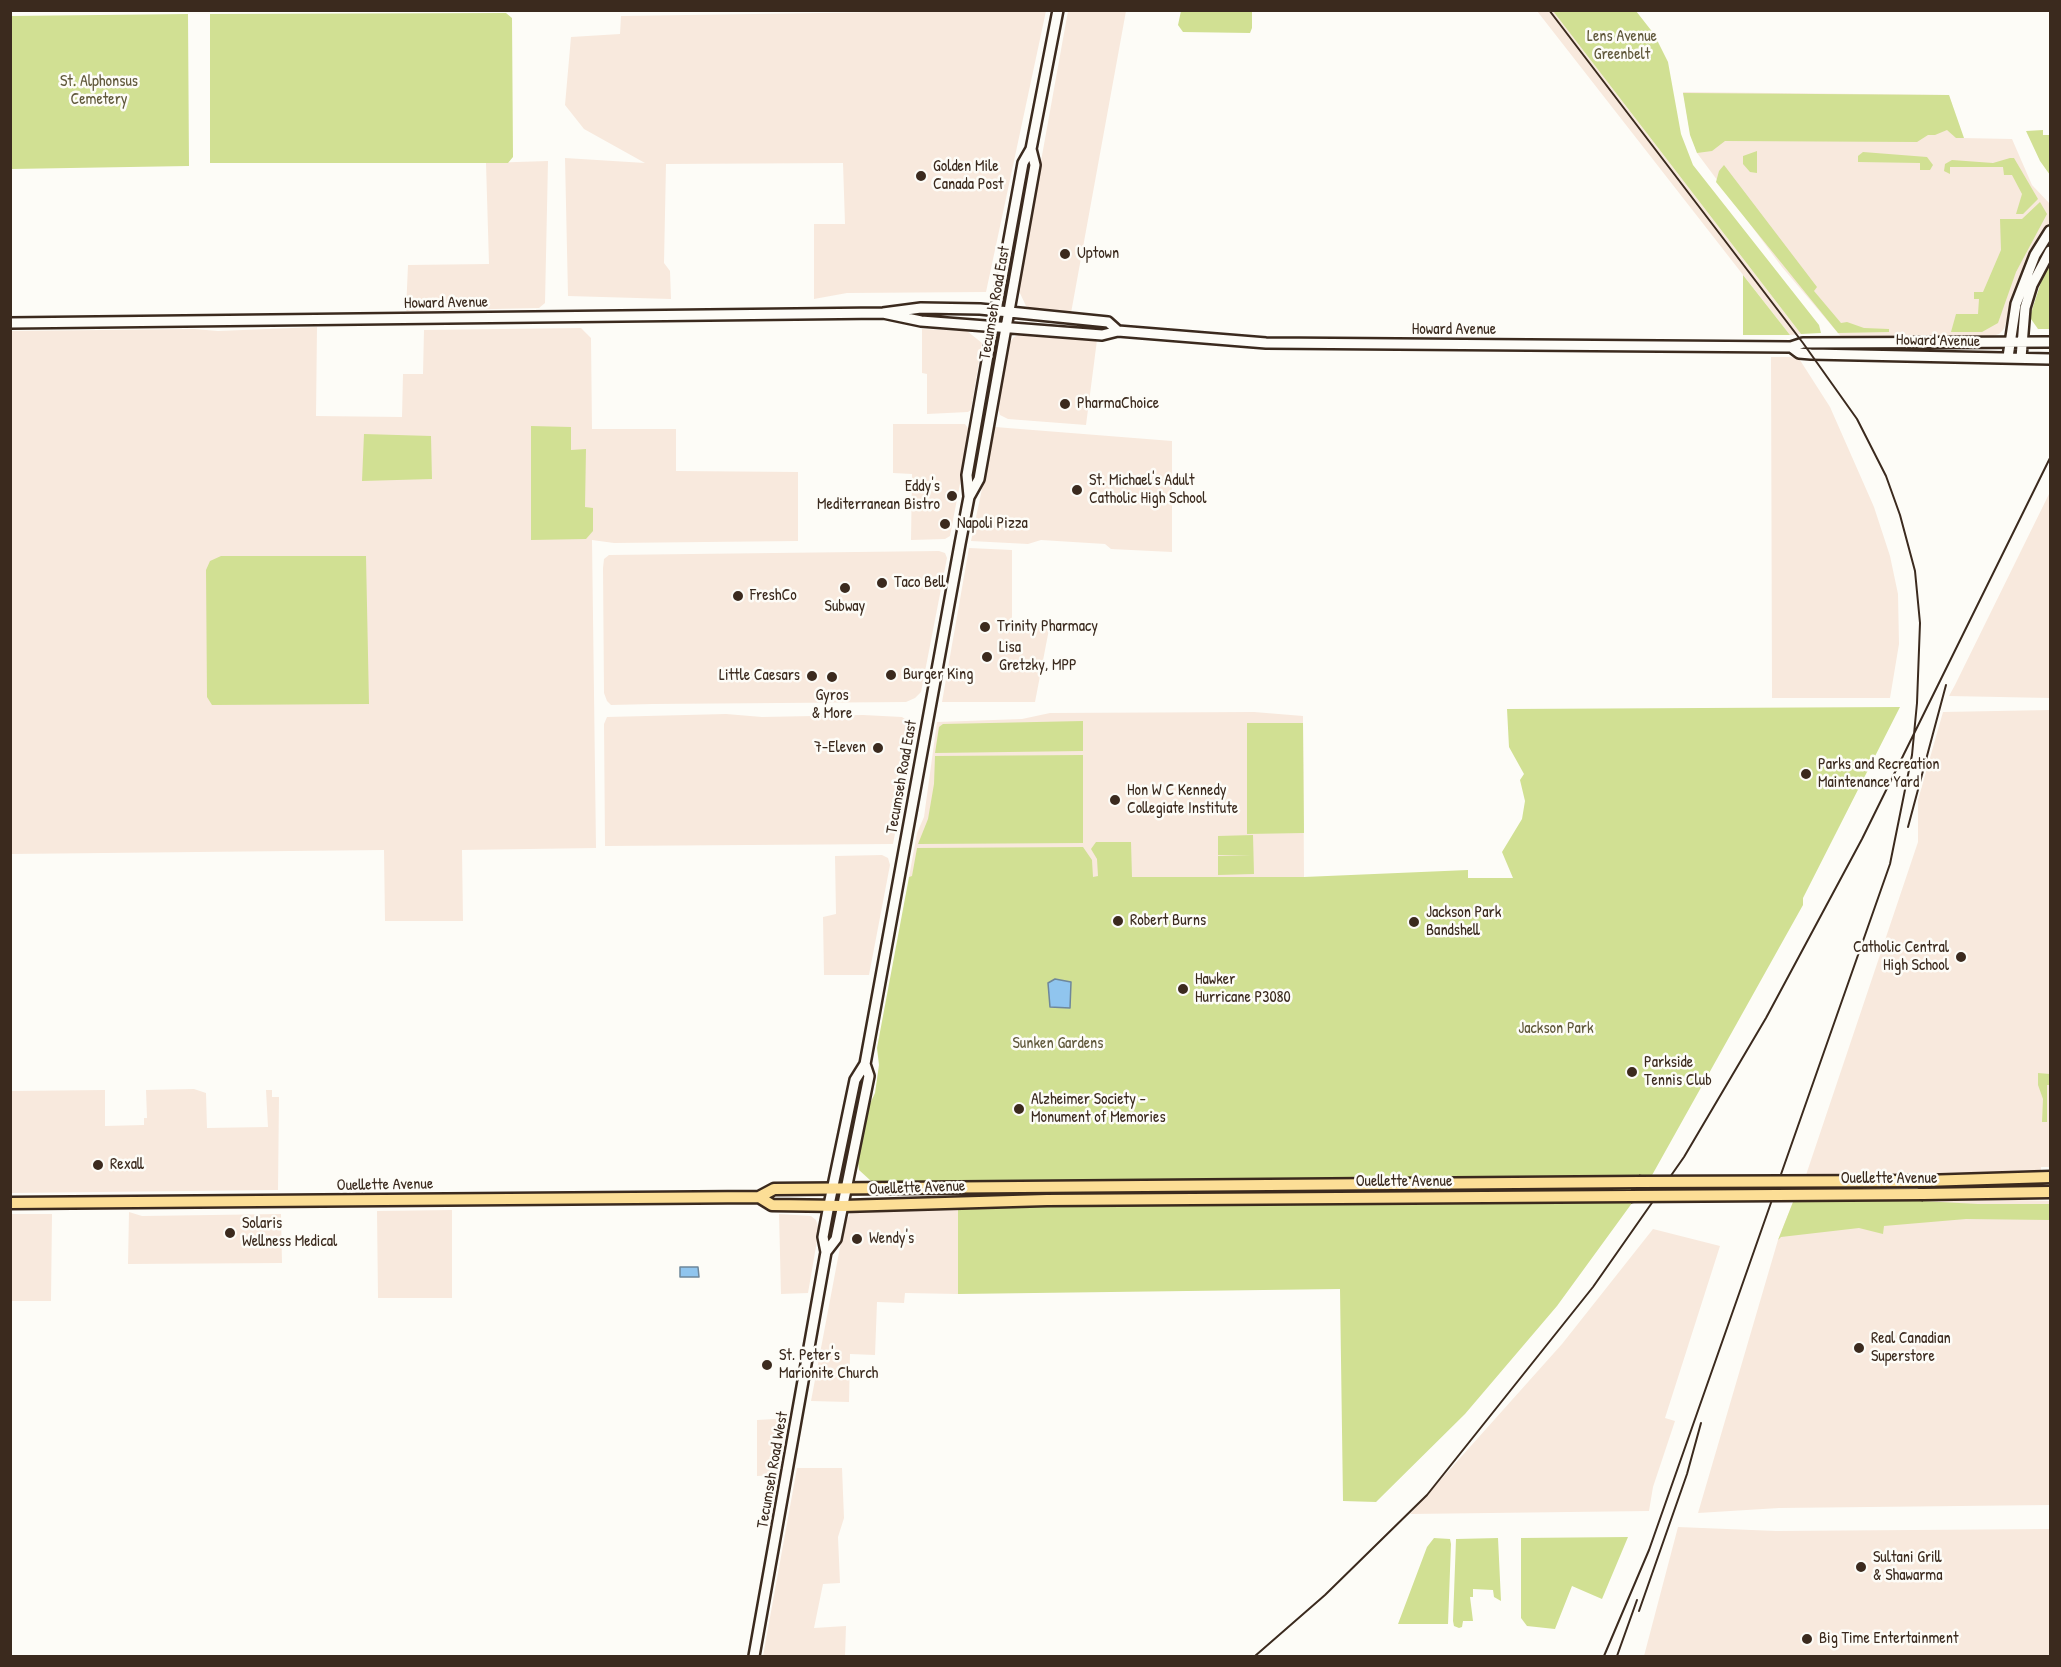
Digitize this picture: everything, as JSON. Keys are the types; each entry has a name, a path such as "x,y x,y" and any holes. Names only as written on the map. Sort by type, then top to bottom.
{"main road":[{"name":"Tecumseh Road East","path":"829,1206 855,1080 865,1064 969,496 967,475 996,310 1023,163 1031,149 1058,10"},
{"name":"Tecumseh Road East","path":"969,496 979,479 1035,165 1031,149"},
{"path":"2008,357 2016,304 2025,276 2050,231"},
{"path":"2021,358 2025,308 2032,285 2050,251"},
{"name":"Howard Avenue","path":"10,323 883,313 921,308 996,310 1108,322 1118,331"},
{"name":"Howard Avenue","path":"883,313 921,321 1102,335 1118,331 1266,343 1791,347 1803,343 2009,340 2050,342"},
{"name":"Howard Avenue","path":"1791,347 1799,353 1811,354 2050,359"},
{"name":"Tecumseh Road East","path":"846,1190 869,1076 865,1064"},
{"name":"Ouellette Avenue","path":"10,1203 759,1197 774,1188 846,1190 1924,1181 2050,1177"},
{"name":"Tecumseh Road West","path":"826,1252 836,1239 846,1190"},
{"name":"Ouellette Avenue","path":"759,1197 772,1205 843,1206 1047,1200 2050,1192"},
{"name":"Tecumseh Road West","path":"754,1656 826,1252 823,1237 829,1206"}],"shaded area":[{"path":"1046,11 986,292 847,293 814,299 814,224 845,224 843,163 666,164 664,263 670,271 671,299 568,296 565,158 645,163 584,129 565,105 571,37 620,34 621,16"},
{"path":"1068,11 1126,11 1071,313 1033,309 1026,306 1018,289"},
{"path":"1537,11 1553,11 1801,334 1790,335"},
{"path":"1683,92 1949,95 1962,138 2012,139 2032,185 2050,204 2050,222 2021,275 2004,329 1999,334 1986,338 1843,339 1782,267 1697,153 1690,132"},
{"path":"548,161 545,303 539,308 406,311 408,265 489,264 486,163"},
{"path":"317,327 316,416 402,417 403,374 423,374 424,330 581,328 591,338 592,429 676,429 676,471 798,472 798,541 614,543 592,540 596,848 462,850 463,921 385,921 384,850 11,854 11,331 194,329 218,331"},
{"path":"922,329 967,331 982,343 971,410 968,412 927,414 927,374 922,373"},
{"path":"1025,332 1097,340 1086,425 1008,419 1000,415 998,409 1010,342 1014,337"},
{"path":"1771,357 1798,357 1830,407 1874,507 1890,556 1898,594 1899,644 1890,698 1772,698"},
{"path":"893,424 965,424 970,431 950,536 945,539 911,540 912,474 893,473"},
{"name":"St. Michael's Adult Catholic High School","path":"995,427 1172,441 1172,552 1111,549 1105,544 1041,540 1028,544 971,541"},
{"path":"2050,492 2050,698 1949,696 1955,685"},
{"path":"969,548 1012,550 1012,622 1050,624 1035,702 942,702"},
{"path":"939,551 945,553 947,558 921,692 915,698 906,702 611,705 607,701 604,693 603,568 604,559 609,555"},
{"name":"Catholic Central High School","path":"2050,710 2050,1167 2041,1167 2041,1172 1806,1175 1918,842 1918,800 1943,712"},
{"name":"Hon W C Kennedy Collegiate Institute","path":"1254,712 1303,716 1304,877 909,877 917,833 924,817 937,722 1022,719 1050,713"},
{"path":"726,714 762,717 863,715 902,717 908,721 914,733 893,844 605,846 604,724 607,717"},
{"path":"882,855 888,858 890,865 869,975 824,975 823,917 836,914 835,856"},
{"path":"194,1089 206,1093 207,1128 268,1127 266,1090 272,1090 272,1097 279,1097 278,1190 11,1193 11,1091 105,1090 105,1126 144,1125 144,1118 147,1118 146,1090"},
{"path":"1944,1198 2050,1201 2050,1505 1779,1508 1698,1513 1778,1240 1793,1202"},
{"path":"958,1207 958,1294 905,1293 904,1303 877,1302 875,1355 850,1354 849,1402 811,1401 844,1226 852,1210"},
{"path":"452,1210 452,1298 378,1298 377,1211"},
{"path":"129,1212 142,1216 281,1214 282,1263 128,1264"},
{"path":"11,1214 52,1214 51,1301 11,1301"},
{"path":"779,1214 811,1216 816,1220 819,1229 808,1293 781,1294"},
{"path":"1653,1229 1720,1246 1665,1418 1675,1421 1653,1487 1649,1511 1410,1514 1562,1344"},
{"path":"775,1419 783,1422 785,1429 777,1475 757,1476 757,1420"},
{"path":"797,1468 842,1468 844,1518 838,1537 840,1583 823,1584 814,1628 846,1626 845,1656 763,1656"},
{"path":"1678,1527 1776,1531 2050,1529 2050,1656 1644,1656"}],"green space":[{"path":"1181,11 1252,11 1252,28 1250,33 1183,32 1178,25"},
{"name":"Lens Avenue Greenbelt","path":"1553,11 1636,11 1654,34 1668,62 1681,134 1693,165 1819,325 1821,333 1801,334"},
{"path":"506,13 512,18 513,157 508,163 210,163 210,14"},
{"name":"St. Alphonsus Cemetery","path":"188,14 189,166 11,169 11,16"},
{"path":"1683,93 1949,95 1964,138 1956,138 1947,130 1928,135 1917,142 1725,141 1712,151 1697,153 1690,135"},
{"path":"2043,130 2043,135 2050,135 2050,175 2040,161 2026,131"},
{"path":"1757,151 1757,173 1750,172 1743,164 1743,156"},
{"path":"1863,152 1927,157 1933,165 1930,170 1920,170 1920,163 1858,162 1858,156"},
{"path":"2014,158 2038,199 2023,214 2016,214 2022,194 2012,175 2004,175 2003,167 1950,167 1950,174 1944,171 1945,164 1952,160 1993,163"},
{"path":"1724,165 1817,287 1814,291 1841,323 1847,322 1864,328 1889,329 1889,332 1838,333 1716,182 1719,171"},
{"path":"2040,202 2047,214 2016,272 1998,323 1982,332 1951,332 1956,314 1978,314 1979,299 1974,299 1974,292 1983,292 2001,250 2000,219 2022,219"},
{"path":"2050,265 2050,329 2038,329 2031,319 2031,313 2042,279"},
{"path":"1743,275 1790,335 1743,335"},
{"path":"531,426 571,427 571,450 586,449 585,507 593,508 593,531 586,539 531,540"},
{"path":"364,434 431,436 432,479 362,481"},
{"path":"221,556 366,556 369,704 212,705 207,697 206,570 210,561"},
{"name":"Jackson Park","path":"1900,707 1803,898 1803,905 1651,1177 1557,1306 1465,1414 1376,1502 1343,1501 1340,1289 958,1294 958,1207 1492,1203 1506,1178 871,1181 859,1170 858,1163 867,1110 875,1093 879,1065 877,1048 909,877 912,876 917,848 1083,847 1092,860 1093,877 1098,876 1097,859 1091,849 1096,842 1131,842 1132,877 1304,877 1468,870 1468,878 1513,878 1502,852 1522,819 1525,801 1520,780 1524,774 1509,747 1507,709"},
{"path":"1083,721 1083,751 935,753 939,727 943,724"},
{"path":"1247,723 1303,723 1304,833 1247,834"},
{"path":"1083,755 1083,843 918,844 928,819 934,784 935,756"},
{"path":"1253,835 1254,874 1218,875 1218,856 1251,855 1218,855 1218,836"},
{"path":"2038,1073 2050,1074 2050,1085 2047,1085 2047,1122 2042,1122 2043,1099 2038,1085"},
{"path":"1922,1198 1922,1201 1978,1204 2050,1204 2050,1220 1966,1219 1884,1226 1883,1234 1859,1228 1781,1237 1778,1240 1793,1202"},
{"path":"1628,1537 1602,1599 1572,1586 1555,1629 1527,1626 1521,1618 1521,1538"},
{"path":"1434,1538 1450,1539 1451,1544 1448,1624 1398,1624 1427,1547"},
{"path":"1498,1538 1501,1601 1494,1597 1493,1590 1473,1589 1473,1597 1470,1597 1473,1621 1463,1621 1462,1627 1459,1628 1454,1626 1456,1539"}],"water":[{"path":"1055,979 1071,982 1070,1008 1050,1007 1048,983"},
{"path":"680,1267 698,1267 699,1277 680,1277"}],"railway":[{"path":"1549,10 1803,343 1857,419 1886,476 1900,515 1915,571 1920,623 1917,703 1912,755 1890,864 1649,1550 1604,1656"},
{"path":"1255,1656 1325,1595 1427,1495 1593,1287 1684,1157 1766,1018 1862,839 2050,458"},
{"path":"1908,827 1946,685"},
{"path":"1639,1611 1687,1474 1701,1423"},
{"path":"1617,1656 1637,1600"}],"place":[{"name":"Golden Mile Canada Post","path":"921,176"},
{"name":"Uptown","path":"1065,254"},
{"name":"PharmaChoice","path":"1065,404"},
{"name":"St. Michael's Adult Catholic High School","path":"1077,490"},
{"name":"Eddy's Mediterranean Bistro","path":"952,496"},
{"name":"Napoli Pizza","path":"945,524"},
{"name":"Taco Bell","path":"882,583"},
{"name":"Subway","path":"845,588"},
{"name":"FreshCo","path":"738,596"},
{"name":"Trinity Pharmacy","path":"985,627"},
{"name":"Lisa Gretzky, MPP","path":"987,657"},
{"name":"Burger King","path":"891,675"},
{"name":"Little Caesars","path":"812,676"},
{"name":"Gyros & More","path":"832,677"},
{"name":"7-Eleven","path":"878,748"},
{"name":"Parks and Recreation Maintenance Yard","path":"1806,774"},
{"name":"Hon W C Kennedy Collegiate Institute","path":"1115,800"},
{"name":"Robert Burns","path":"1118,921"},
{"name":"Jackson Park Bandshell","path":"1414,922"},
{"name":"Catholic Central High School","path":"1961,957"},
{"name":"Hawker Hurricane P3080","path":"1183,989"},
{"name":"Parkside Tennis Club","path":"1632,1072"},
{"name":"Alzheimer Society - Monument of Memories","path":"1019,1109"},
{"name":"Rexall","path":"98,1165"},
{"name":"Solaris Wellness Medical","path":"230,1233"},
{"name":"Wendy's","path":"857,1239"},
{"name":"Real Canadian Superstore","path":"1859,1348"},
{"name":"St. Peter's Marionite Church","path":"767,1365"},
{"name":"Sultani Grill & Shawarma","path":"1861,1567"},
{"name":"Big Time Entertainment","path":"1807,1639"}],"park label":[{"name":"Sunken Gardens","path":"1058,1044"}]}
